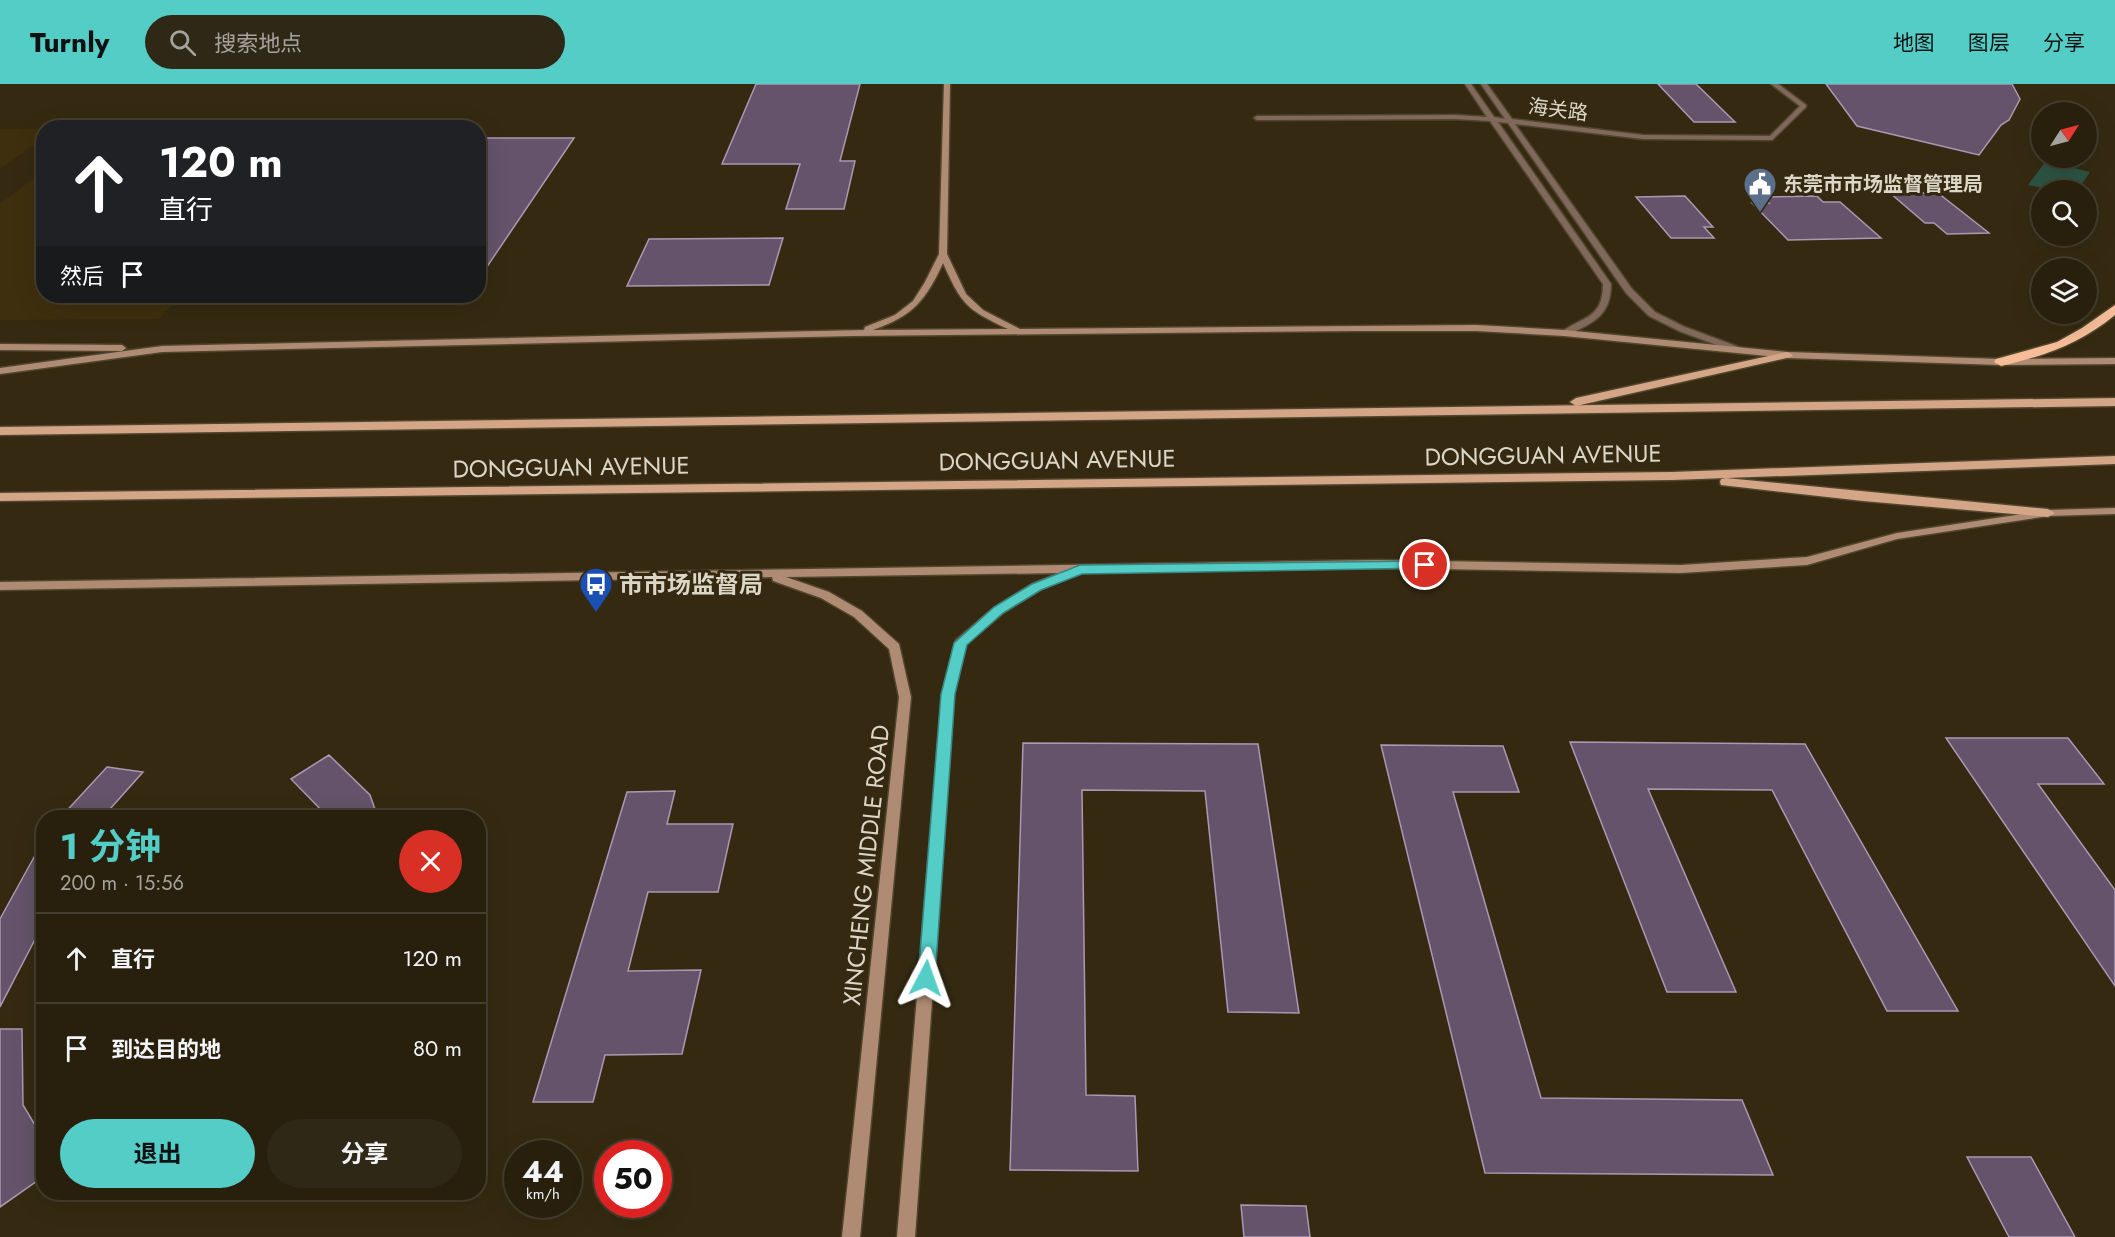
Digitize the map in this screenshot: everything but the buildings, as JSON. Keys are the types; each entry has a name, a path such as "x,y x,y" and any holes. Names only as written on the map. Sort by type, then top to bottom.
{"highway":[{"path":"2001,362 2053,350 2084,335 2115,309"}],"main road":[{"path":"854,333 906,314 922,298 943,254 947,84"},
{"path":"943,254 962,295 980,312 1020,332"},
{"path":"0,347 162,349 854,333 1476,328 1564,333 1787,355 2001,362 2115,361"},
{"path":"0,371 162,349"},
{"path":"1546,409 1787,355"},
{"name":"DONGGUAN AVENUE","path":"0,431 2115,402"},
{"name":"DONGGUAN AVENUE","path":"0,497 1672,476 2115,460"},
{"path":"1672,476 1863,497 2048,513 2115,511"},
{"path":"0,586 1378,564 1681,569 1807,561 1897,536 2048,513"},
{"path":"906,1237 948,694 960,643 999,610 1036,587 1080,569"},
{"name":"XINCHENG MIDDLE ROAD","path":"767,575 825,595 858,614 895,647 905,697 850,1237"}],"street":[{"path":"1468,84 1607,284 1608,298 1603,309 1588,322 1564,333"},
{"path":"1484,84 1629,291 1652,314 1682,329 1743,351"},
{"name":"海关路","path":"1257,118 1455,117 1492,119 1643,137 1772,138 1804,106 1774,84"}],"shaded area":[{"path":"0,129 36,129 36,143 0,169"},
{"path":"36,176 36,303 175,303 158,319 0,320 0,204"}],"green space":[{"path":"2041,168 2074,168 2090,172 2085,180 2032,180"}],"place":[{"name":"东莞市市场监督管理局","path":"1760,213"},
{"name":"市市场监督局","path":"596,613"}],"route":[{"path":"926,978 948,694 960,643 999,610 1036,587 1080,569 1355,564 1425,565"}]}
